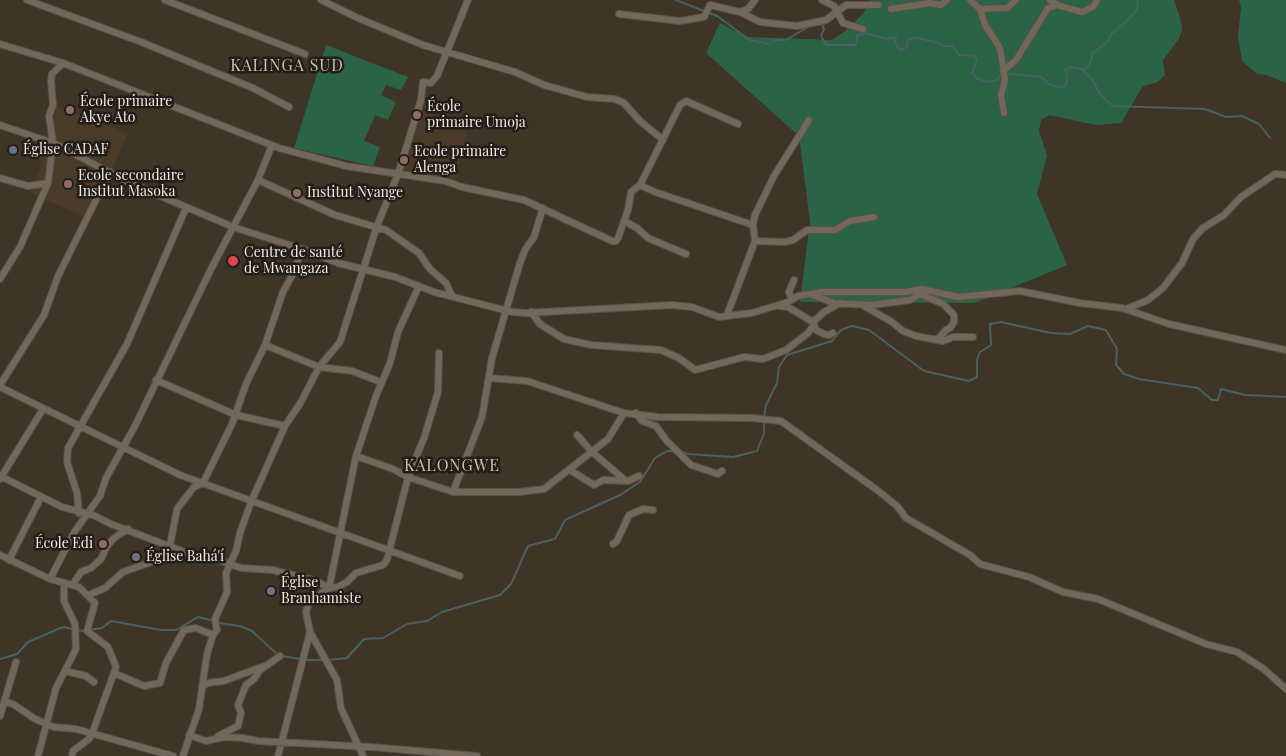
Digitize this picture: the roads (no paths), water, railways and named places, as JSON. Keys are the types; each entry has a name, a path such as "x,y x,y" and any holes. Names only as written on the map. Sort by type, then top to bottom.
{"street":[{"path":"26,0 141,42 253,88 289,106"},
{"path":"165,0 305,54"},
{"path":"321,0 423,45 447,50 587,98 615,99 624,103 640,121 663,140"},
{"path":"183,756 199,709 203,670 213,635 217,630 215,619 226,594 226,573 231,565 251,502 286,426 319,367 340,342 377,226 398,174 421,100 423,82 430,83 437,76 468,0"},
{"path":"740,12 748,8 755,0"},
{"path":"822,0 832,4 843,23 863,29"},
{"path":"891,9 930,3 941,5 947,0"},
{"path":"970,0 980,9 985,25 1000,48 1005,80 1001,95 1004,113"},
{"path":"980,9 1007,8 1016,0"},
{"path":"1050,0 1057,5 1082,12 1093,7 1097,0"},
{"path":"619,14 680,21 704,17 710,5 740,12 760,22 797,26 826,20 846,5 878,5"},
{"path":"1003,71 1016,60 1048,8 1057,5"},
{"path":"0,44 63,63 272,145 346,166 455,183 462,187 524,200 612,241 616,241 618,238 631,192 640,185 680,105 686,101 738,124"},
{"path":"0,279 20,247 48,182 52,143 49,116 53,104 51,81 52,74 63,63"},
{"path":"727,315 755,241 753,225 755,215 774,176 809,120"},
{"path":"0,125 52,143 186,208 233,227 302,249 338,263 395,277 419,286 507,311 531,312 664,305 692,307 714,316 752,314 810,294 905,292 930,289 947,295"},
{"path":"50,579 83,513 100,496 156,380 258,180 272,145"},
{"path":"110,172 58,276 44,315 0,386 43,409 180,475 460,576"},
{"path":"1126,310 1148,300 1163,288 1182,263 1194,239 1203,228 1224,215 1241,196 1274,174 1286,175"},
{"path":"0,178 28,186 48,182"},
{"path":"258,180 334,215 377,226 391,232 420,253 430,269 446,283 452,296"},
{"path":"640,185 654,192 753,225"},
{"path":"83,513 67,462 68,448 127,344 186,208"},
{"path":"453,492 477,435 492,358 523,254 534,237 544,208"},
{"path":"755,241 785,242 793,240 807,230 835,230 850,222 874,217"},
{"path":"624,221 650,239 667,244 686,254"},
{"path":"89,595 105,588 123,572 160,559 170,545 178,509 194,487 203,483 236,415 246,384 265,345 287,282 294,272 302,249"},
{"path":"792,300 789,292 794,280"},
{"path":"329,588 356,456 381,382 395,348 398,332 419,286"},
{"path":"905,292 988,295 1020,291 1126,310 1168,324 1286,350"},
{"path":"810,294 828,301 860,304 889,304 910,300 920,294"},
{"path":"920,294 943,304 954,315 954,322 950,328 938,339 933,339"},
{"path":"531,312 540,324 564,339 591,346 661,350 679,358 695,370 744,357 763,359 786,350 808,334 813,324 824,312 841,302"},
{"path":"860,304 892,322 903,331 943,341 953,337 973,337"},
{"path":"778,306 788,307 824,334 833,333"},
{"path":"265,345 319,367 352,371 381,382"},
{"path":"363,756 341,708 337,680 310,632 306,612 310,602 329,588 338,587 362,570 383,565 391,550 408,478 424,438 438,392 439,352"},
{"path":"489,378 527,381 624,413 658,417 695,416 764,419 784,423 897,506 906,518 973,557 980,564 1028,578 1063,592 1098,599 1206,644 1236,652 1264,669 1286,689"},
{"path":"156,380 236,415 286,426"},
{"path":"43,409 0,477 62,508 83,513 128,529 190,554 241,568 273,570 316,580 329,588"},
{"path":"356,456 393,469 408,478 453,492 520,492 544,489 608,439 624,413"},
{"path":"636,413 642,421 656,426 666,440 691,466 718,474 722,471"},
{"path":"577,435 592,452 625,480"},
{"path":"570,470 594,485 603,480 625,480 638,476"},
{"path":"9,560 41,497"},
{"path":"613,544 630,515 643,509 653,510"},
{"path":"73,584 81,572 102,560 107,546 114,538 128,529"},
{"path":"0,556 50,579 73,584 89,595 95,603 87,631 108,647 116,667 92,734 89,740 74,751 72,756"},
{"path":"38,756 56,688 76,649 75,624 64,601 64,583"},
{"path":"114,674 144,686 160,683 166,663 184,630 196,628 213,635"},
{"path":"278,756 310,632"},
{"path":"206,742 238,726 241,713 238,705 246,685 254,679 260,670 280,656"},
{"path":"0,716 16,662"},
{"path":"202,687 208,683 224,681 248,670 268,665"},
{"path":"65,671 86,676 94,682"},
{"path":"5,702 13,704 46,724 76,728 173,756"},
{"path":"189,736 206,742 224,738 477,756"}],"waterway":[{"path":"676,0 717,16 750,40 769,44 776,40 786,40 808,27 822,24 824,29 821,36 826,45 856,45 857,36 865,33 887,39 896,37 895,43 901,50 907,47 908,39 918,38 939,43 942,46 952,46 959,55 974,56 977,60 972,73 976,78 988,82 997,80 1002,73 1041,77 1049,84 1060,88 1066,85 1067,75 1065,70 1069,67 1081,69 1092,79 1100,94 1113,106 1205,109 1226,117 1242,116 1259,124 1270,138"},
{"path":"1083,70 1089,66 1093,53 1107,42 1111,34 1126,22 1137,9 1138,0"},
{"path":"764,417 766,405 777,383 779,367 787,355 832,341 841,330 852,326 869,330 924,371 969,381 977,377 977,360 980,352 991,345 990,324 1001,322 1051,333 1070,334 1088,326 1106,330 1117,349 1116,365 1124,374 1139,379 1198,388 1212,400 1218,400 1221,389 1245,395 1286,397"},
{"path":"679,451 688,454 733,457 757,451 764,433 764,422"},
{"path":"327,660 347,658 364,639 383,638 407,624 427,621 442,612 500,595 511,584 528,546 555,539 565,520 620,495 640,482 655,458 667,451 674,451"},
{"path":"0,659 17,654 28,642 63,627 83,631 102,628 111,621 161,630 176,630 198,617 214,621"},
{"path":"219,623 240,626 252,631 278,655"},
{"path":"283,656 300,659"},
{"path":"305,660 323,660"}],"place":[{"name":"École primaire Akye Ato","path":"70,110"},
{"name":"École primaire Umoja","path":"417,115"},
{"name":"Église CADAF","path":"13,150"},
{"name":"Ecole primaire Alenga","path":"404,160"},
{"name":"Ecole secondaire Institut Masoka","path":"68,184"},
{"name":"Institut Nyange","path":"297,193"},
{"name":"Centre de santé de Mwangaza","path":"233,261"},
{"name":"École Edi","path":"103,544"},
{"name":"Église Bahá'í","path":"136,557"},
{"name":"Église Branhamiste","path":"271,591"}],"district":[{"name":"KALINGA SUD","path":"287,66"},
{"name":"KALONGWE","path":"452,466"}]}
